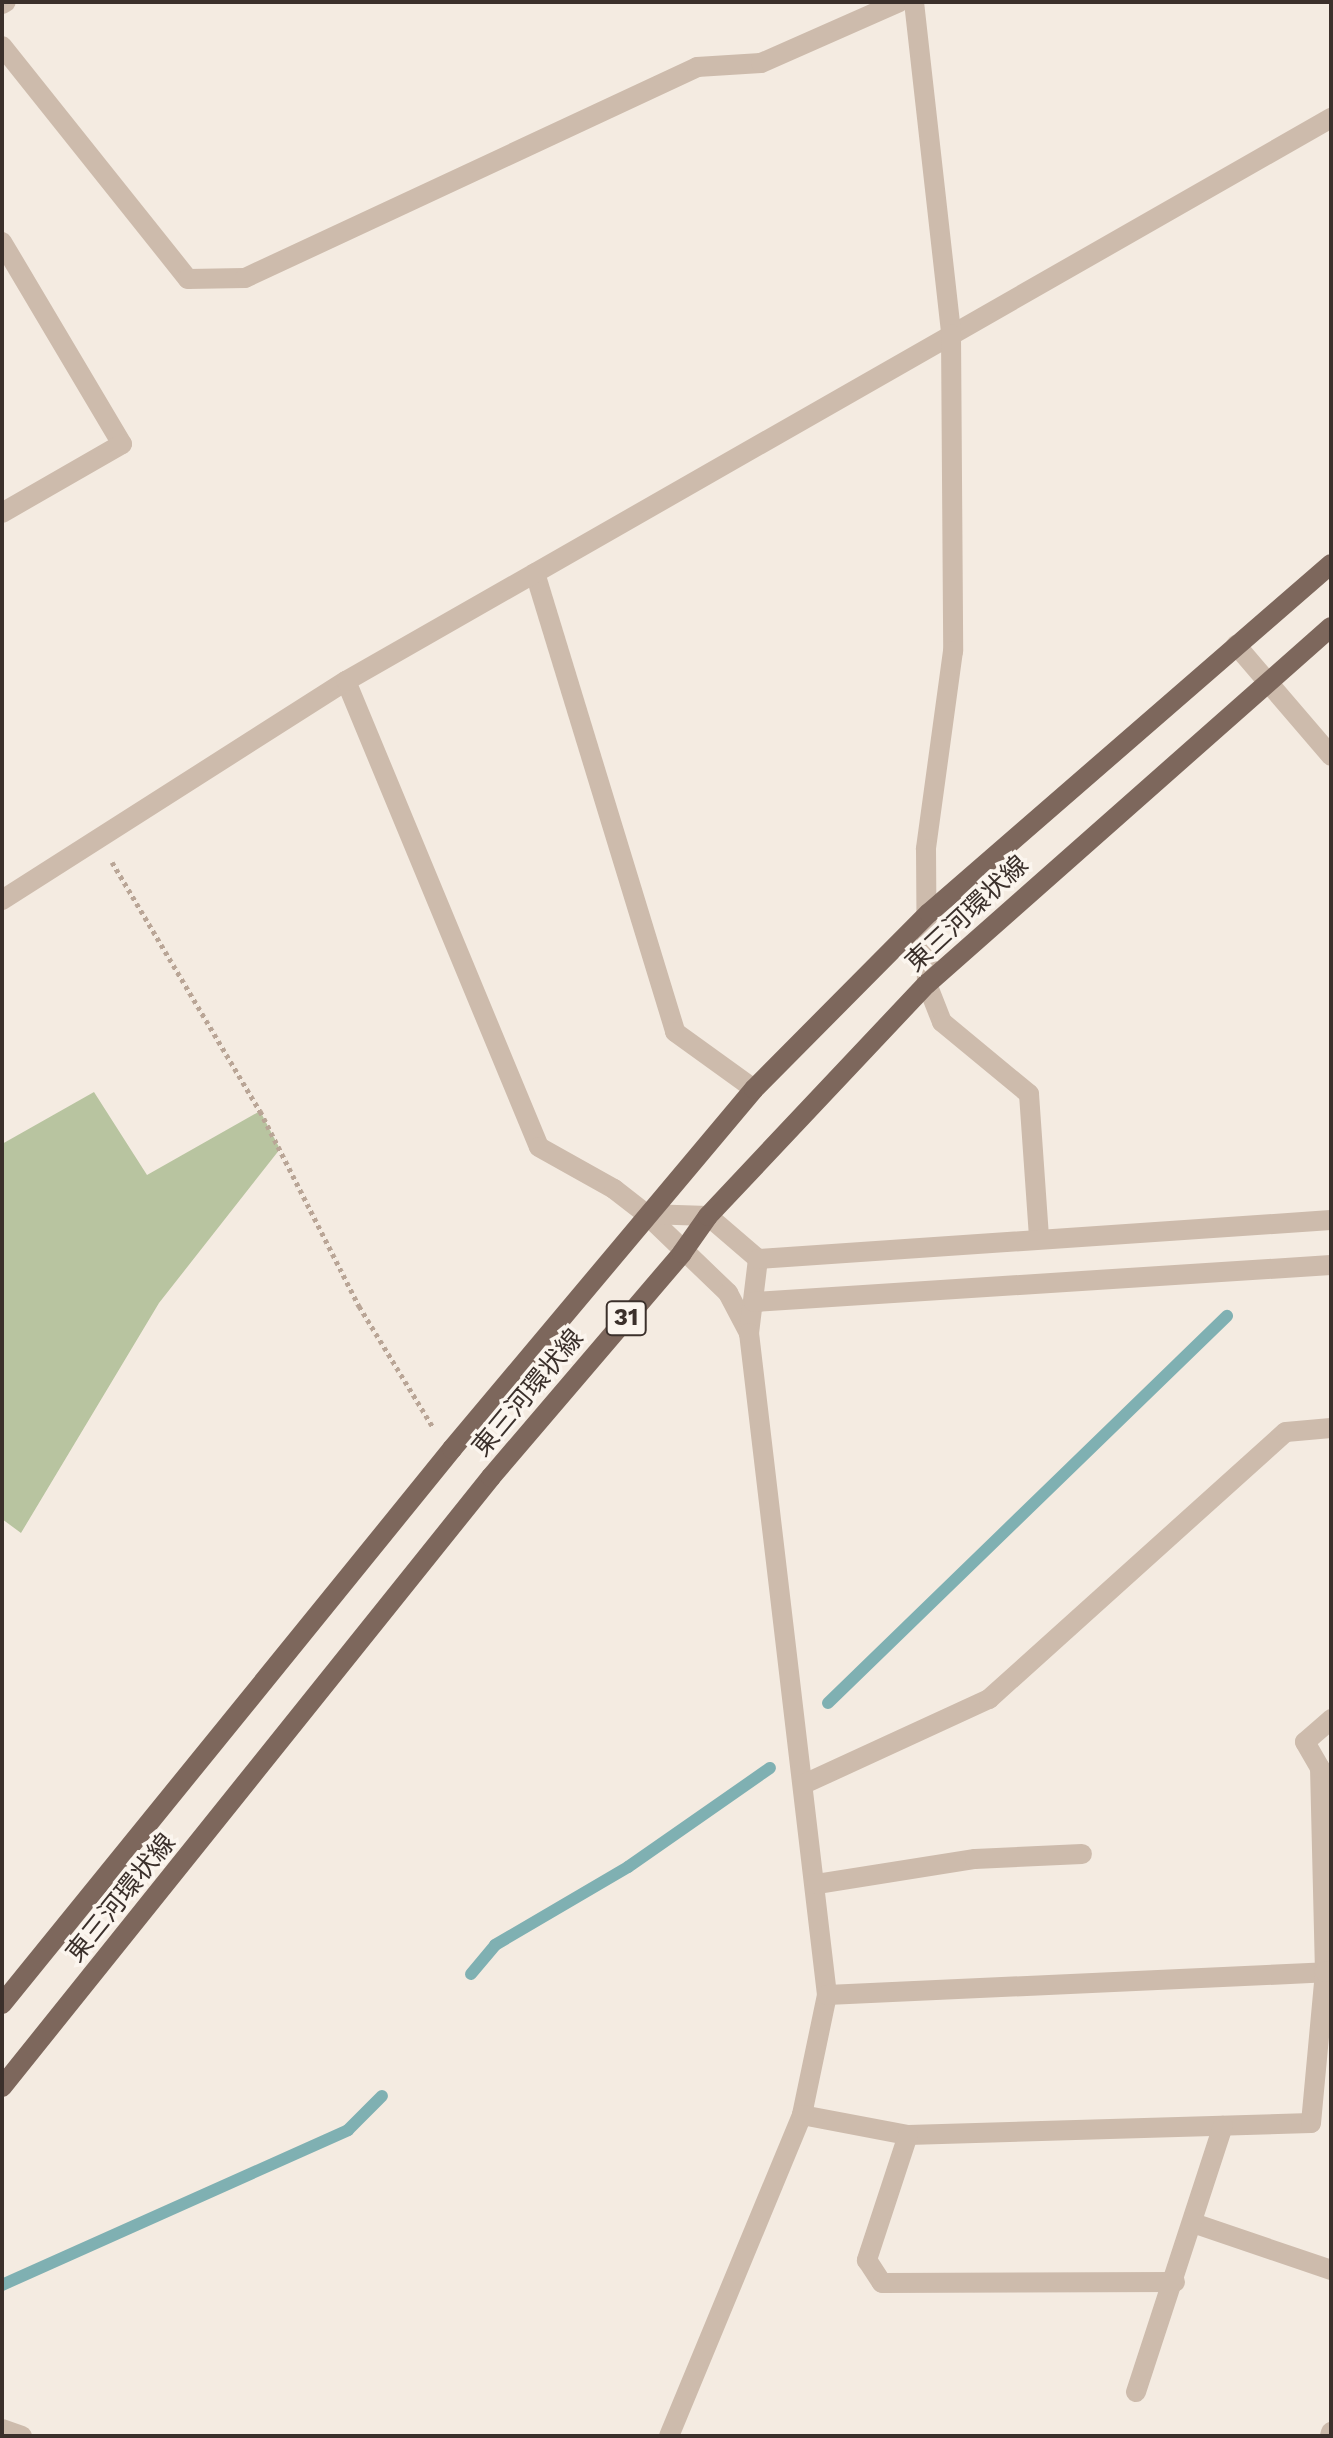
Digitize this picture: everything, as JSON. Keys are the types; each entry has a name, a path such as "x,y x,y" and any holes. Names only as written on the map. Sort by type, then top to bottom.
{"main road":[{"name":"東三河環状線","path":"2,2004 452,1449 646,1214 754,1089 929,913 1331,564"},
{"name":"東三河環状線","path":"2,2087 491,1477 682,1253 708,1216 927,984 1331,627"}],"street":[{"path":"2,46 188,279 245,278 697,67 761,63 899,2"},
{"path":"914,2 951,334 953,651 926,849 929,913 927,984 942,1022 1029,1094 1039,1238"},
{"path":"2,900 346,681 1331,118"},
{"path":"2,242 122,444 2,513"},
{"path":"535,573 675,1032 754,1089"},
{"path":"1236,645 1331,756"},
{"path":"346,681 539,1147 614,1189 646,1214 682,1253 728,1293 749,1333"},
{"path":"646,1214 708,1216 758,1259 1331,1220"},
{"path":"669,2436 802,2115 827,1995 817,1884 749,1333 758,1259"},
{"path":"754,1302 1331,1265"},
{"path":"804,1784 989,1699 1286,1432 1331,1428"},
{"path":"802,2115 908,2135 1311,2123 1328,1972 1320,1768 1305,1742 1331,1719"},
{"path":"817,1884 975,1859 1082,1854"},
{"path":"827,1995 1328,1972"},
{"path":"1136,2392 1175,2282 1223,2126"},
{"path":"908,2135 867,2260 882,2283 1175,2282"},
{"path":"1193,2223 1331,2270"},
{"path":"2,2429 22,2436"}],"path":[{"path":"99,838 260,1111 359,1306 433,1426 452,1449"}],"green space":[{"path":"94,1092 147,1175 260,1111 280,1149 159,1303 21,1533 2,1519 2,1144"}],"waterway":[{"path":"828,1703 1227,1316"},
{"path":"471,1974 495,1945 628,1867 770,1768"},
{"path":"2,2285 348,2130 382,2096"}]}
